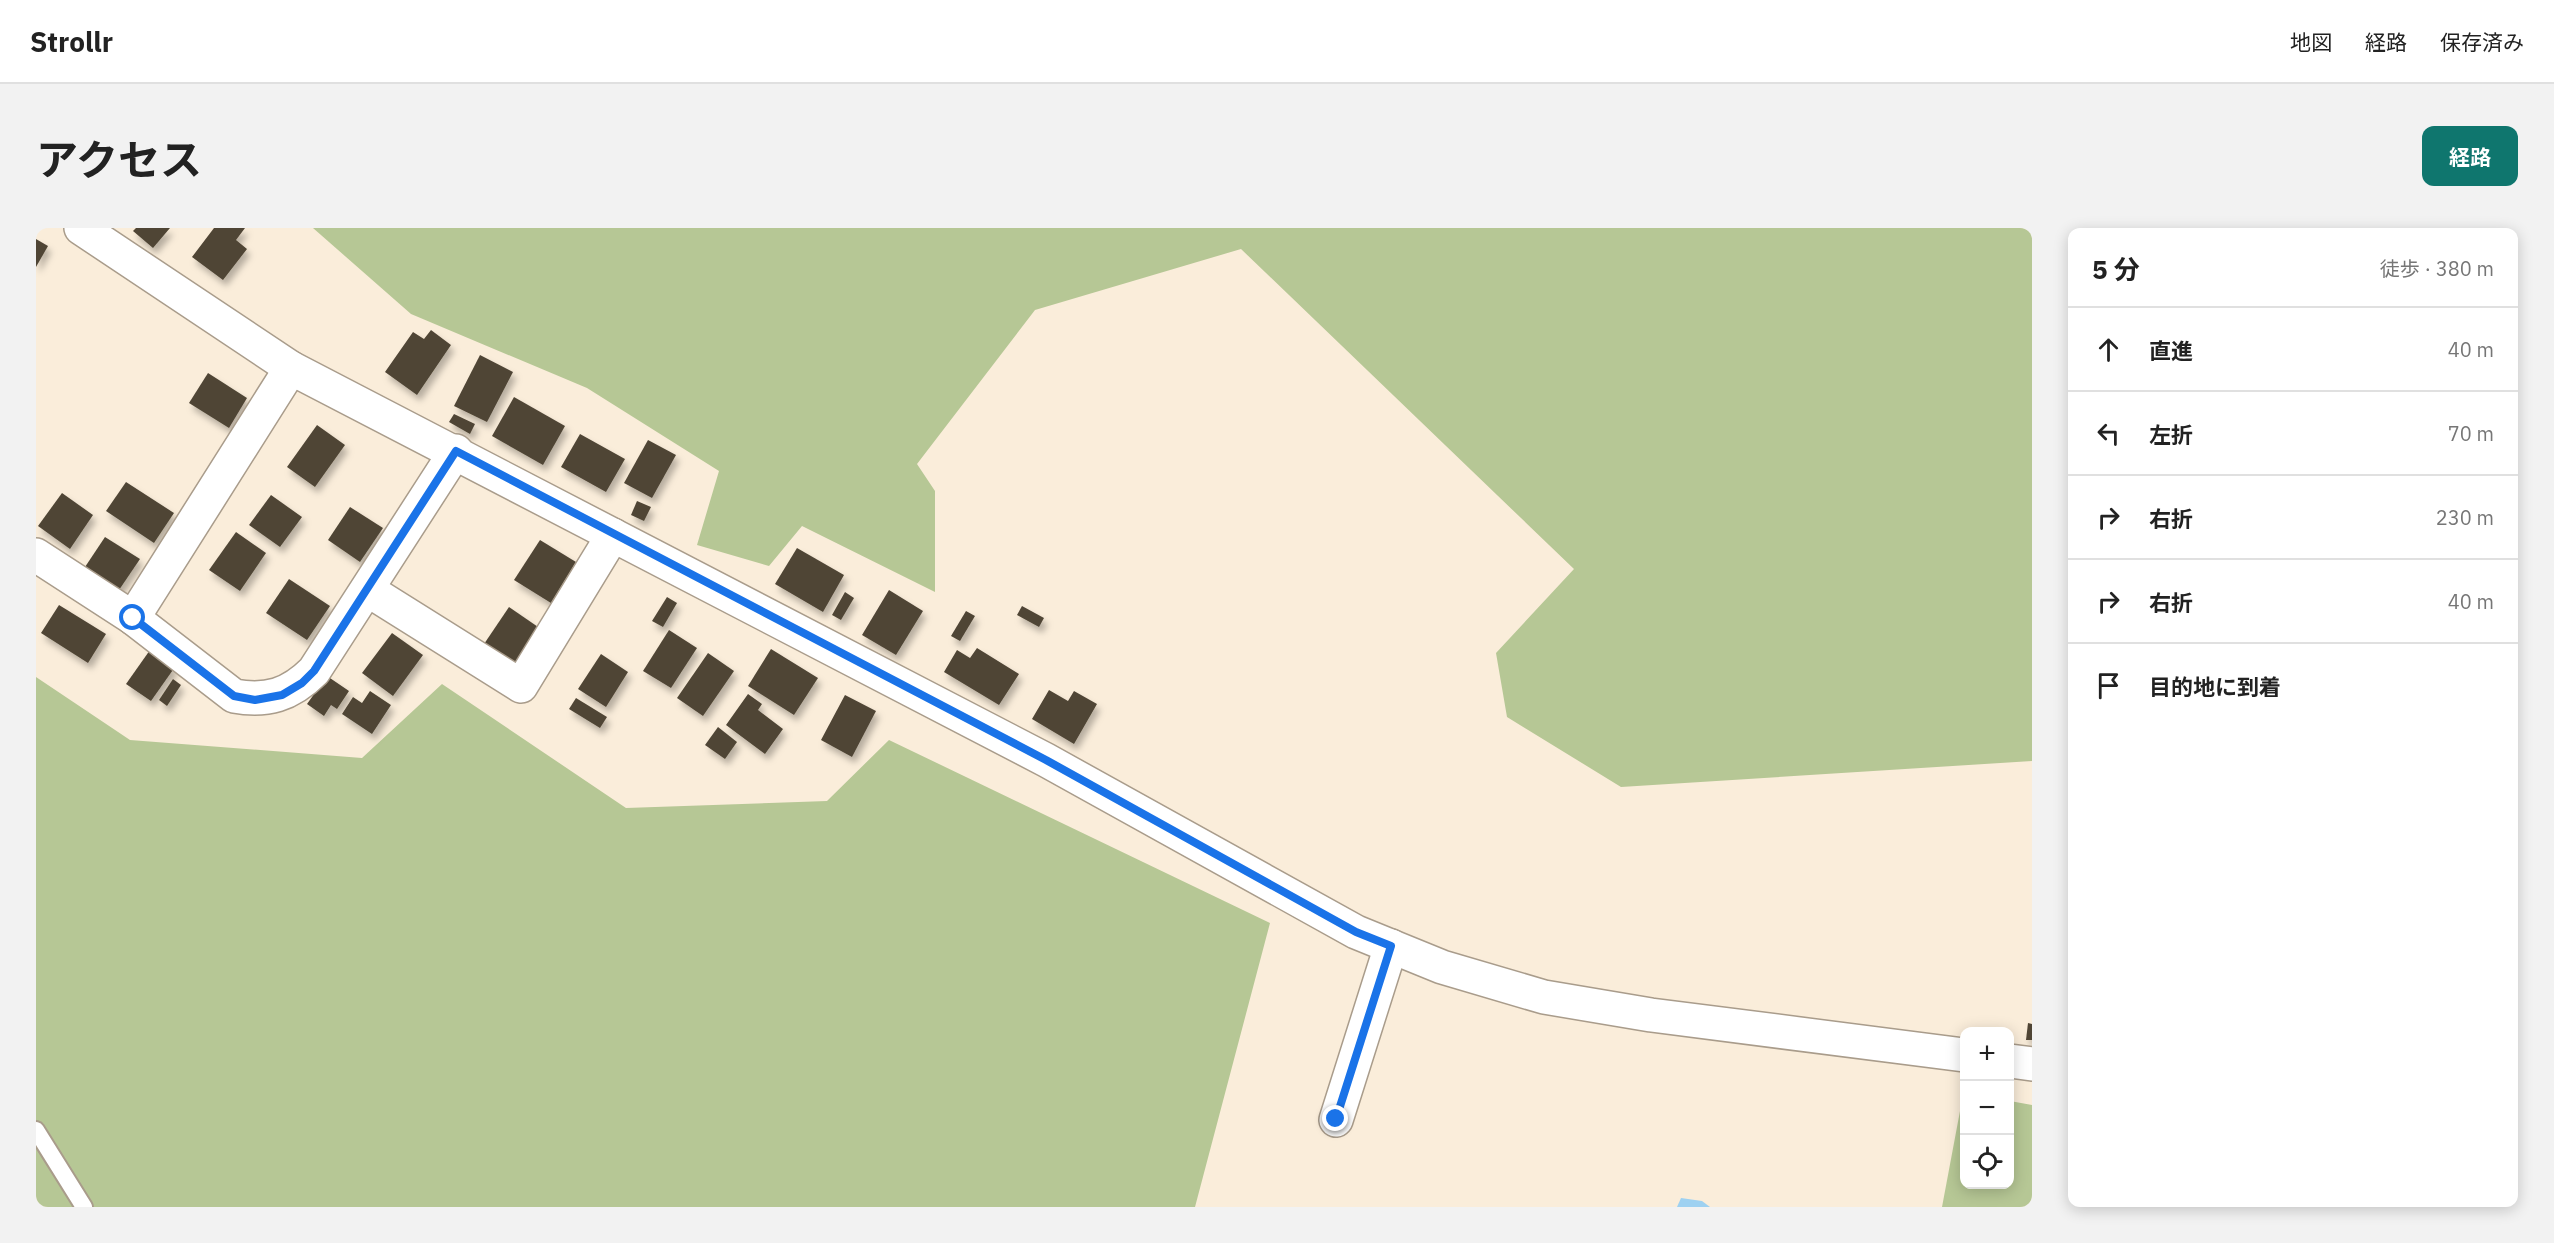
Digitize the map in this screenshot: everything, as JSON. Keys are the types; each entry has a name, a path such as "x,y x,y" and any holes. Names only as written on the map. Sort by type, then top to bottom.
{"street":[{"path":"81,228 291,368 456,451 1035,754 1356,932 1442,967 1544,997 1651,1015 1960,1054"},
{"path":"133,618 291,368"},
{"path":"36,555 133,618 234,696 255,700 282,695 302,683 314,671 456,451"},
{"path":"368,590 521,686 613,535"},
{"path":"1336,1119 1391,946"},
{"path":"2014,1062 2032,1064"}],"lane":[{"path":"36,1130 84,1207"}],"green space":[{"path":"313,228 2032,228 2032,761 1621,787 1507,717 1496,653 1574,569 1241,249 1035,310 917,464 935,491 935,592 802,526 769,566 697,545 719,471 587,388 411,314"},
{"path":"36,677 130,740 362,758 442,684 626,808 827,801 889,740 1270,923 1195,1207 36,1207"},
{"path":"2014,1102 2032,1105 2032,1207 1942,1207 1960,1111 1960,1189 2014,1189"}],"water":[{"path":"1681,1198 1702,1201 1710,1207 1677,1207"}],"building":[{"path":"136,228 170,228 153,248 133,231"},
{"path":"214,228 245,228 236,240 247,249 223,280 192,257"},
{"path":"36,239 48,246 36,267"},
{"path":"431,330 451,345 417,395 385,372 413,332 424,339"},
{"path":"480,355 513,372 487,422 454,406"},
{"path":"208,373 247,398 229,428 189,403"},
{"path":"514,397 565,426 543,465 492,436"},
{"path":"454,414 475,424 470,434 449,422"},
{"path":"317,425 345,445 315,487 287,467"},
{"path":"580,434 625,459 606,492 561,467"},
{"path":"648,440 676,455 652,498 624,483"},
{"path":"126,482 174,513 154,543 106,511"},
{"path":"62,493 93,515 70,549 38,526"},
{"path":"271,495 302,517 280,547 249,525"},
{"path":"637,501 651,507 644,521 631,515"},
{"path":"350,507 383,528 360,562 328,540"},
{"path":"236,532 266,553 240,591 209,570"},
{"path":"105,537 140,559 117,593 83,570"},
{"path":"540,540 576,562 551,603 514,580"},
{"path":"797,548 844,575 823,612 775,584"},
{"path":"289,579 330,606 307,640 266,613"},
{"path":"889,590 923,611 896,655 862,635"},
{"path":"845,592 854,598 841,620 832,615"},
{"path":"667,597 677,603 663,627 652,621"},
{"path":"59,605 106,634 88,663 41,633"},
{"path":"1022,606 1044,618 1039,627 1017,615"},
{"path":"509,607 541,629 514,669 482,647"},
{"path":"966,611 975,616 960,641 951,636"},
{"path":"669,630 697,648 671,688 643,671"},
{"path":"392,633 423,655 393,696 362,673"},
{"path":"977,648 1019,674 999,705 944,672 957,650 970,658"},
{"path":"771,649 818,678 794,715 748,686"},
{"path":"150,650 175,667 151,701 126,684"},
{"path":"708,653 734,671 703,716 677,698"},
{"path":"601,654 628,672 606,707 578,689"},
{"path":"327,676 349,691 337,709 331,705 324,716 307,704"},
{"path":"173,679 181,685 167,706 159,700"},
{"path":"1049,690 1068,701 1074,691 1097,704 1074,744 1032,719"},
{"path":"370,691 391,705 372,734 342,714 353,697 362,703"},
{"path":"748,694 762,704 758,710 783,729 765,754 726,725"},
{"path":"845,695 876,711 852,757 821,740"},
{"path":"576,698 607,717 600,728 569,709"},
{"path":"718,727 737,742 725,759 705,745"},
{"path":"2028,1023 2032,1024 2032,1040 2026,1040"}],"route":[{"path":"133,618 234,696 255,700 282,695 302,683 314,671 456,451 1046,760 1356,932 1391,946 1336,1119"}]}
